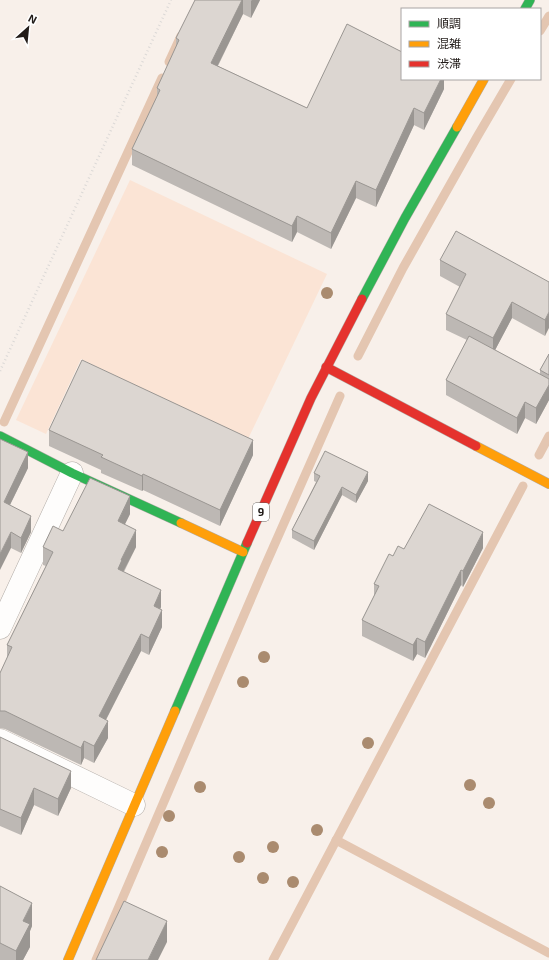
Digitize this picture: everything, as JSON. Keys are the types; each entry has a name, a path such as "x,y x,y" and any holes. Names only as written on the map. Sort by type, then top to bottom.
{"main road":[{"name":"9","path":"68,960 243,552 326,367 404,218 483,80"},
{"path":"326,367 549,484"},
{"path":"0,436 72,473 243,552"}],"street":[{"path":"0,628 72,473"},
{"path":"0,740 134,805"}],"path":[{"path":"0,372 171,0"}],"shaded area":[{"path":"130,180 327,274 248,439 81,359 46,434 16,420"}],"building":[{"path":"195,0 242,0 211,63 307,108 347,24 401,51 401,80 440,80 424,113 414,108 376,190 356,181 331,233 297,216 292,226 132,149 160,90 157,88 179,40 176,38"},
{"path":"456,231 549,282 549,312 545,320 512,302 493,338 446,314 466,274 440,260"},
{"path":"469,336 549,379 549,385 536,408 525,402 517,418 446,380"},
{"path":"549,354 549,375 540,370"},
{"path":"82,360 253,440 220,510 143,474 142,476 101,457 103,455 49,430"},
{"path":"0,439 28,452 4,502 31,516 21,538 11,532 0,554"},
{"path":"325,451 368,472 356,495 342,487 314,541 292,530 320,476 314,473"},
{"path":"90,478 130,496 118,521 136,530 118,569 161,590 154,606 162,610 149,638 141,634 99,716 108,721 94,746 84,741 81,748 5,711 0,711 0,673 12,647 7,645 53,552 43,547 53,526 63,531"},
{"path":"429,504 483,532 463,571 461,570 425,642 417,638 413,645 362,620 379,586 374,584 389,554 393,556 398,546 404,549"},
{"path":"0,737 71,771 58,799 34,788 21,818 0,809"},
{"path":"0,886 32,903 23,921 30,924 16,951 0,943"},
{"path":"124,901 167,921 148,960 96,960"}],"waterway":[{"path":"541,29 549,16"},
{"path":"169,62 181,36"},
{"path":"4,422 162,78"},
{"path":"358,356 403,268 510,80"},
{"path":"96,960 265,566 340,396"},
{"path":"539,455 549,436"},
{"path":"273,960 523,486"},
{"path":"336,840 549,953"}],"traffic: fast":[{"path":"526,8 530,0"},
{"path":"362,299 405,218 457,127"},
{"path":"0,436 72,473 181,523"},
{"path":"175,711 247,543"}],"traffic: slow":[{"path":"457,127 483,80"},
{"path":"476,446 549,484"},
{"path":"181,523 243,552"},
{"path":"68,960 175,711"}],"traffic: jam":[{"path":"247,543 311,398 362,299"},
{"path":"326,367 476,446"}]}
